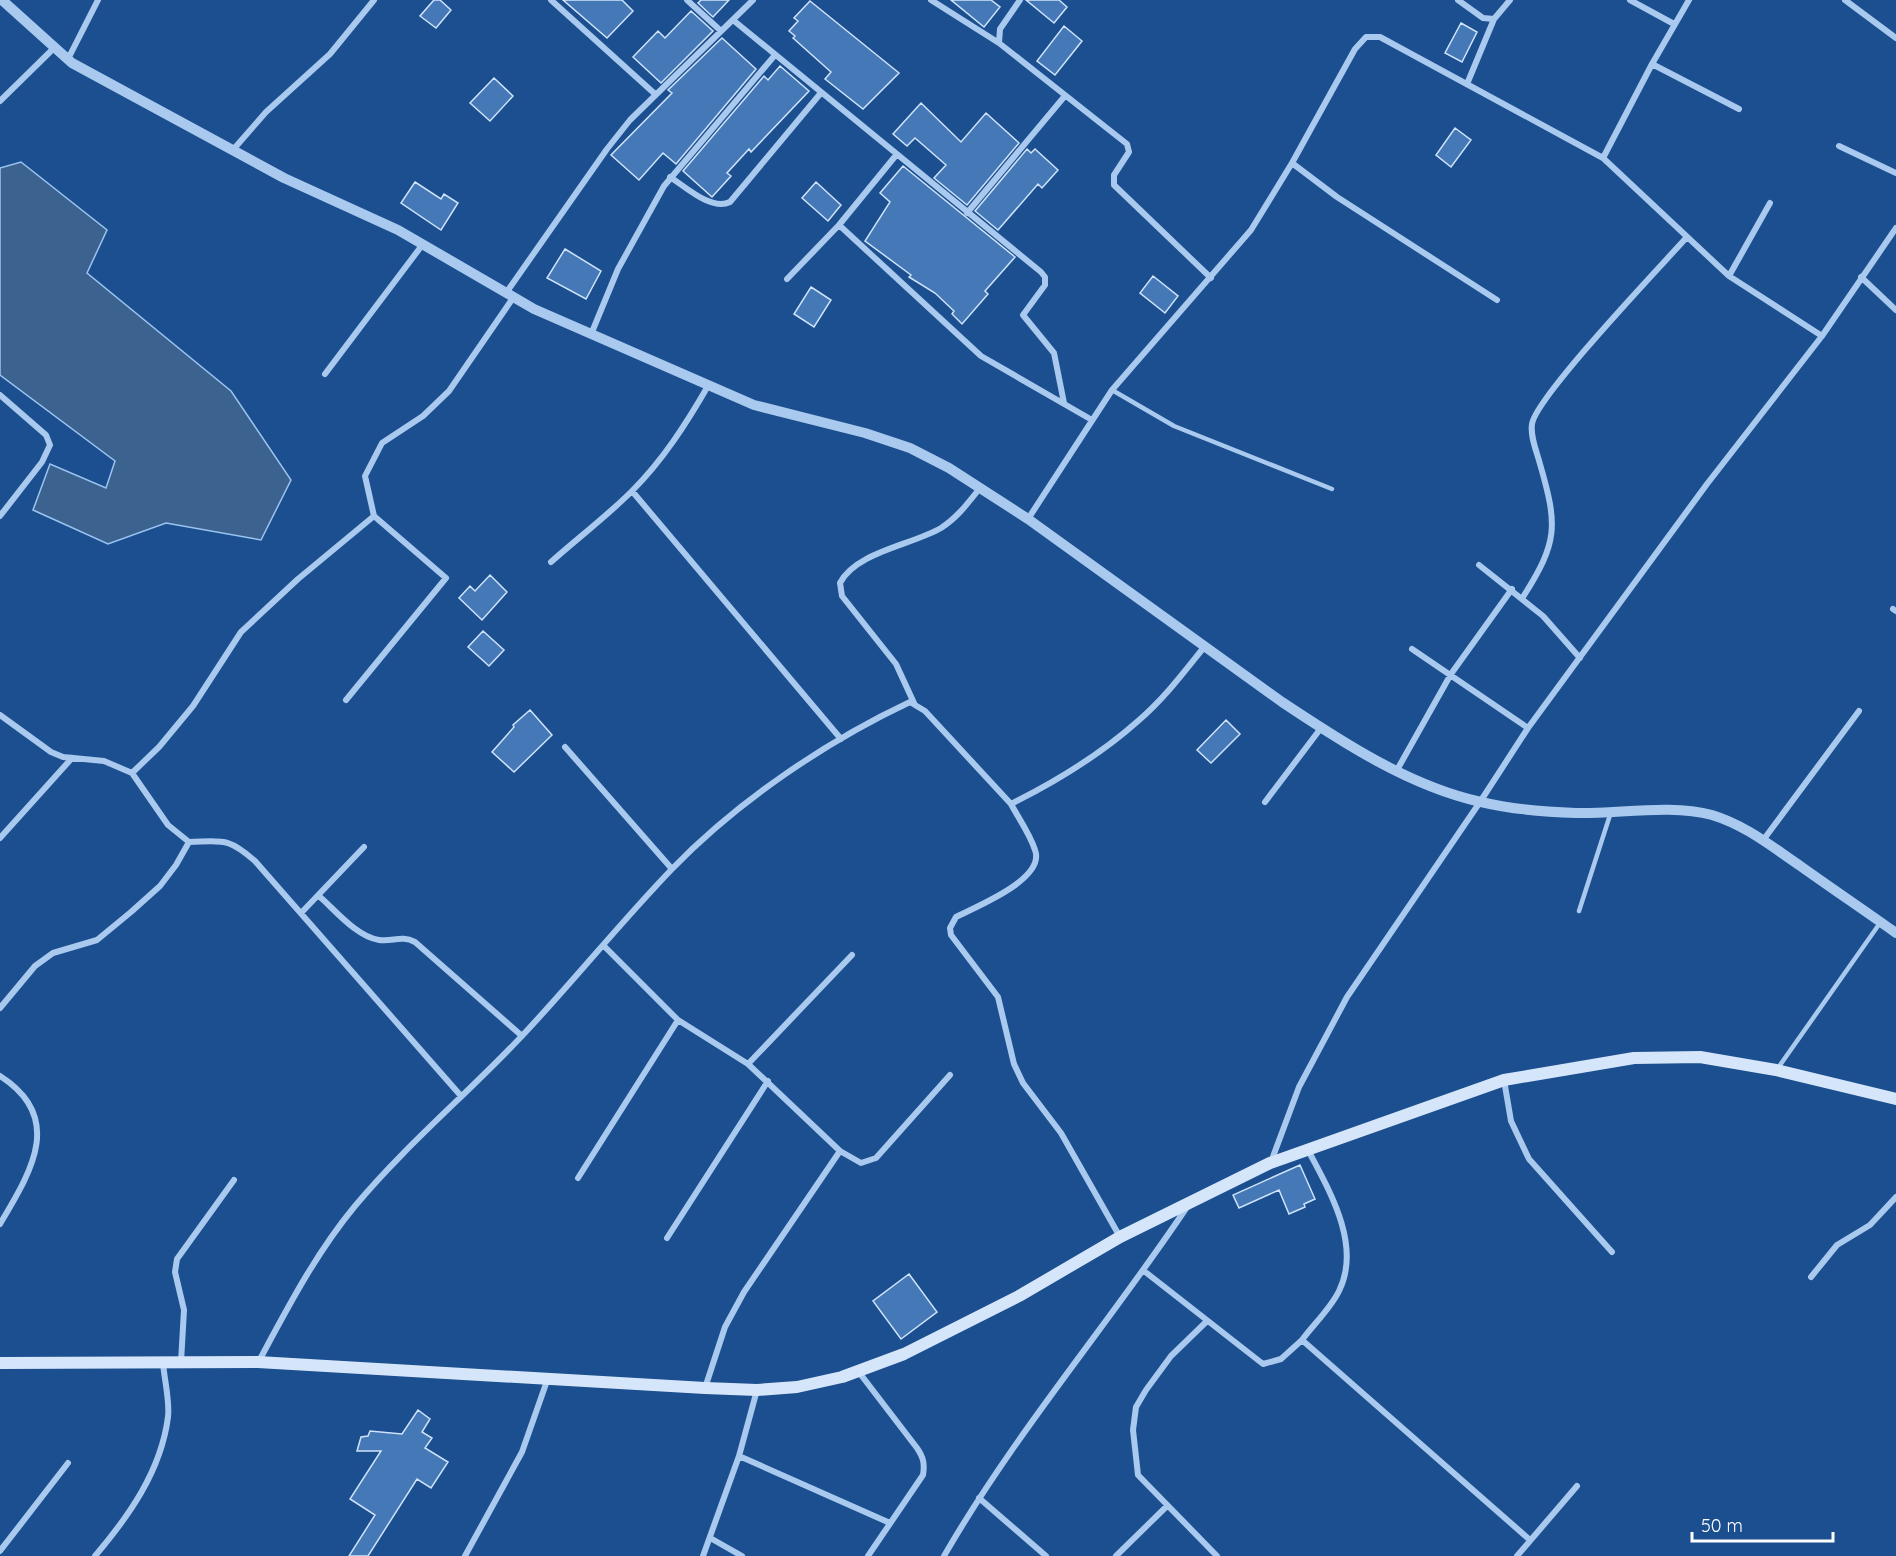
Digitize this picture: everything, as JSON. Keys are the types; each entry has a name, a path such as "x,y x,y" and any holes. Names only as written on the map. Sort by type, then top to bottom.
{"main road":[{"path":"0,1363 258,1362 705,1388 757,1390 797,1387 858,1371 904,1354 1019,1296 1120,1237 1270,1163 1504,1080 1634,1058 1700,1057 1776,1070 1896,1099"}],"street":[{"path":"2,0 68,59 232,151 423,244 509,296 565,324 592,332 754,405 839,425 910,448 980,488 1028,519 1321,728 1397,770 1425,783 1480,802 1576,813 1710,815 1732,822 1764,839 1896,933"},
{"path":"68,59 98,0"},
{"path":"232,151 266,112 330,54 374,0"},
{"path":"551,0 655,94"},
{"path":"687,0 721,31"},
{"path":"346,700 446,578 374,516 365,476 382,443 437,404 607,149 655,94 753,0"},
{"path":"931,0 999,43 1064,97 1126,144 1129,152 1114,175 1114,185 1211,278"},
{"path":"999,43 1000,29 1020,0"},
{"path":"1458,0 1484,18 1494,19"},
{"path":"1467,84 1494,19 1510,0"},
{"path":"1630,0 1674,24"},
{"path":"1603,158 1652,64 1689,0"},
{"path":"1845,0 1896,38"},
{"path":"733,20 820,94 897,154 1045,277 1045,285 1023,315 1054,353 1064,403"},
{"path":"1028,519 1112,390 1251,230 1292,163 1355,50 1366,37 1380,37 1603,158 1729,276 1822,336"},
{"path":"0,101 54,48"},
{"path":"592,332 618,269 670,177 775,55"},
{"path":"1652,64 1739,109"},
{"path":"670,177 718,205 730,202 820,94"},
{"path":"967,213 1064,97"},
{"path":"1839,146 1896,173"},
{"path":"787,279 839,225 897,154"},
{"path":"1292,163 1337,197 1497,300"},
{"path":"1729,276 1770,203"},
{"path":"839,225 981,356 1092,420"},
{"path":"1270,1163 1299,1087 1347,997 1528,728 1707,484 1822,336 1896,228"},
{"path":"1523,597 1545,563 1553,537 1552,512 1533,437 1532,423 1551,390 1686,237"},
{"path":"325,374 423,244"},
{"path":"1861,277 1896,310"},
{"path":"551,562 632,491 669,448 708,386"},
{"path":"0,395 46,435 50,445 42,462 0,516"},
{"path":"980,488 960,513 943,526 859,563 840,583 842,596 896,664 914,703 925,711 1011,804 1036,851 1036,862 1026,878 956,917 950,928 951,935 998,997 1014,1064 1023,1083 1061,1133 1120,1237"},
{"path":"632,491 841,739"},
{"path":"132,773 159,747 193,706 241,632 298,579 374,516"},
{"path":"1479,565 1523,597 1580,658"},
{"path":"1397,770 1451,674 1512,589"},
{"path":"1011,804 1042,789 1137,722 1168,691 1205,646"},
{"path":"1412,650 1451,674 1528,728"},
{"path":"258,1362 300,1284 328,1241 398,1158 522,1036 672,869 751,801 841,739 903,705 914,703"},
{"path":"1764,839 1859,711"},
{"path":"0,715 51,753 72,758 104,761 132,773 168,825 189,842 216,839 240,848 302,912 461,1096"},
{"path":"1265,802 1321,728"},
{"path":"565,747 672,869"},
{"path":"0,838 72,758"},
{"path":"0,1008 35,966 53,953 97,940 131,912 160,885 176,866 189,842"},
{"path":"302,912 364,847"},
{"path":"319,896 364,935 377,940 400,937 415,942 522,1036"},
{"path":"604,946 678,1020 748,1064 840,1151 861,1162 876,1158 950,1075"},
{"path":"748,1064 852,956"},
{"path":"578,1178 678,1020"},
{"path":"0,1076 27,1100 35,1113 38,1142 32,1168 0,1224"},
{"path":"1504,1080 1511,1121 1529,1159 1612,1252"},
{"path":"667,1238 768,1081"},
{"path":"1144,1271 1206,1322 1263,1364 1281,1359 1302,1340 1339,1292 1345,1259 1342,1222 1330,1191 1307,1149"},
{"path":"705,1388 725,1327 744,1292 840,1151"},
{"path":"181,1362 184,1310 175,1272 177,1259 186,1243 234,1180"},
{"path":"1811,1277 1837,1245 1875,1220 1896,1197"},
{"path":"944,1556 979,1498 1071,1366 1144,1271 1191,1200"},
{"path":"1206,1322 1171,1356 1136,1407 1133,1430 1138,1475 1217,1556"},
{"path":"1302,1340 1530,1540"},
{"path":"95,1556 142,1494 156,1464 168,1416 163,1362"},
{"path":"858,1371 923,1457 923,1475 868,1556"},
{"path":"465,1556 522,1452 548,1378"},
{"path":"703,1556 712,1539 739,1456 757,1390"},
{"path":"739,1456 890,1523"},
{"path":"0,1551 68,1463"},
{"path":"1517,1556 1576,1486"},
{"path":"979,1498 1046,1556"},
{"path":"1116,1556 1167,1506"},
{"path":"712,1539 742,1556"}],"lane":[{"path":"1112,390 1174,426 1332,489"},
{"path":"1579,910 1611,812"},
{"path":"1776,1070 1881,922"}],"water":[{"path":"21,162 107,230 87,273 231,391 291,480 261,540 166,523 108,544 33,510 50,464 106,488 115,461 0,375 0,168"}],"building":[{"path":"434,0 440,0 451,10 436,28 420,16"},
{"path":"563,0 622,0 633,11 607,38"},
{"path":"701,0 729,0 713,17 698,3"},
{"path":"951,0 991,0 1000,7 984,27"},
{"path":"1026,0 1059,0 1067,7 1054,23"},
{"path":"810,1 899,73 863,109 825,79 831,72 793,38 795,36 789,31 798,21 794,18"},
{"path":"691,11 713,31 661,83 633,57 658,31 665,38"},
{"path":"1461,23 1477,32 1462,62 1445,53"},
{"path":"1064,26 1082,41 1055,75 1037,61"},
{"path":"722,38 756,69 676,164 663,153 639,180 611,155 672,93 668,90"},
{"path":"780,66 809,91 751,152 749,149 727,173 731,176 712,197 683,171 764,76 768,80"},
{"path":"494,78 513,96 490,121 470,103"},
{"path":"921,103 961,142 986,113 1019,143 967,205 934,178 946,165 915,138 907,146 893,134"},
{"path":"1455,128 1471,140 1451,167 1436,155"},
{"path":"1027,149 1031,153 1035,149 1058,170 1042,188 1038,184 998,230 975,211"},
{"path":"903,166 1015,257 985,291 988,294 962,324 952,314 954,311 935,293 909,277 911,275 865,241 890,202 880,193"},
{"path":"415,182 441,199 444,194 458,203 441,230 401,203"},
{"path":"816,182 841,205 828,221 802,198"},
{"path":"565,249 601,271 586,299 547,278"},
{"path":"1153,276 1178,296 1165,313 1140,293"},
{"path":"811,287 831,300 814,327 794,314"},
{"path":"490,575 507,592 482,620 459,598 470,586 475,591"},
{"path":"483,631 504,650 489,666 468,647"},
{"path":"530,710 552,735 514,772 492,752 514,727 513,725"},
{"path":"1226,720 1240,734 1211,763 1197,750"},
{"path":"1300,1165 1315,1199 1304,1204 1305,1207 1289,1214 1279,1190 1239,1208 1233,1195"},
{"path":"909,1274 937,1312 901,1339 873,1301"},
{"path":"418,1410 430,1419 422,1432 432,1438 425,1448 448,1462 431,1488 417,1479 368,1556 349,1556 375,1515 350,1499 381,1451 357,1451 361,1437 368,1436 370,1431 402,1434"}]}
